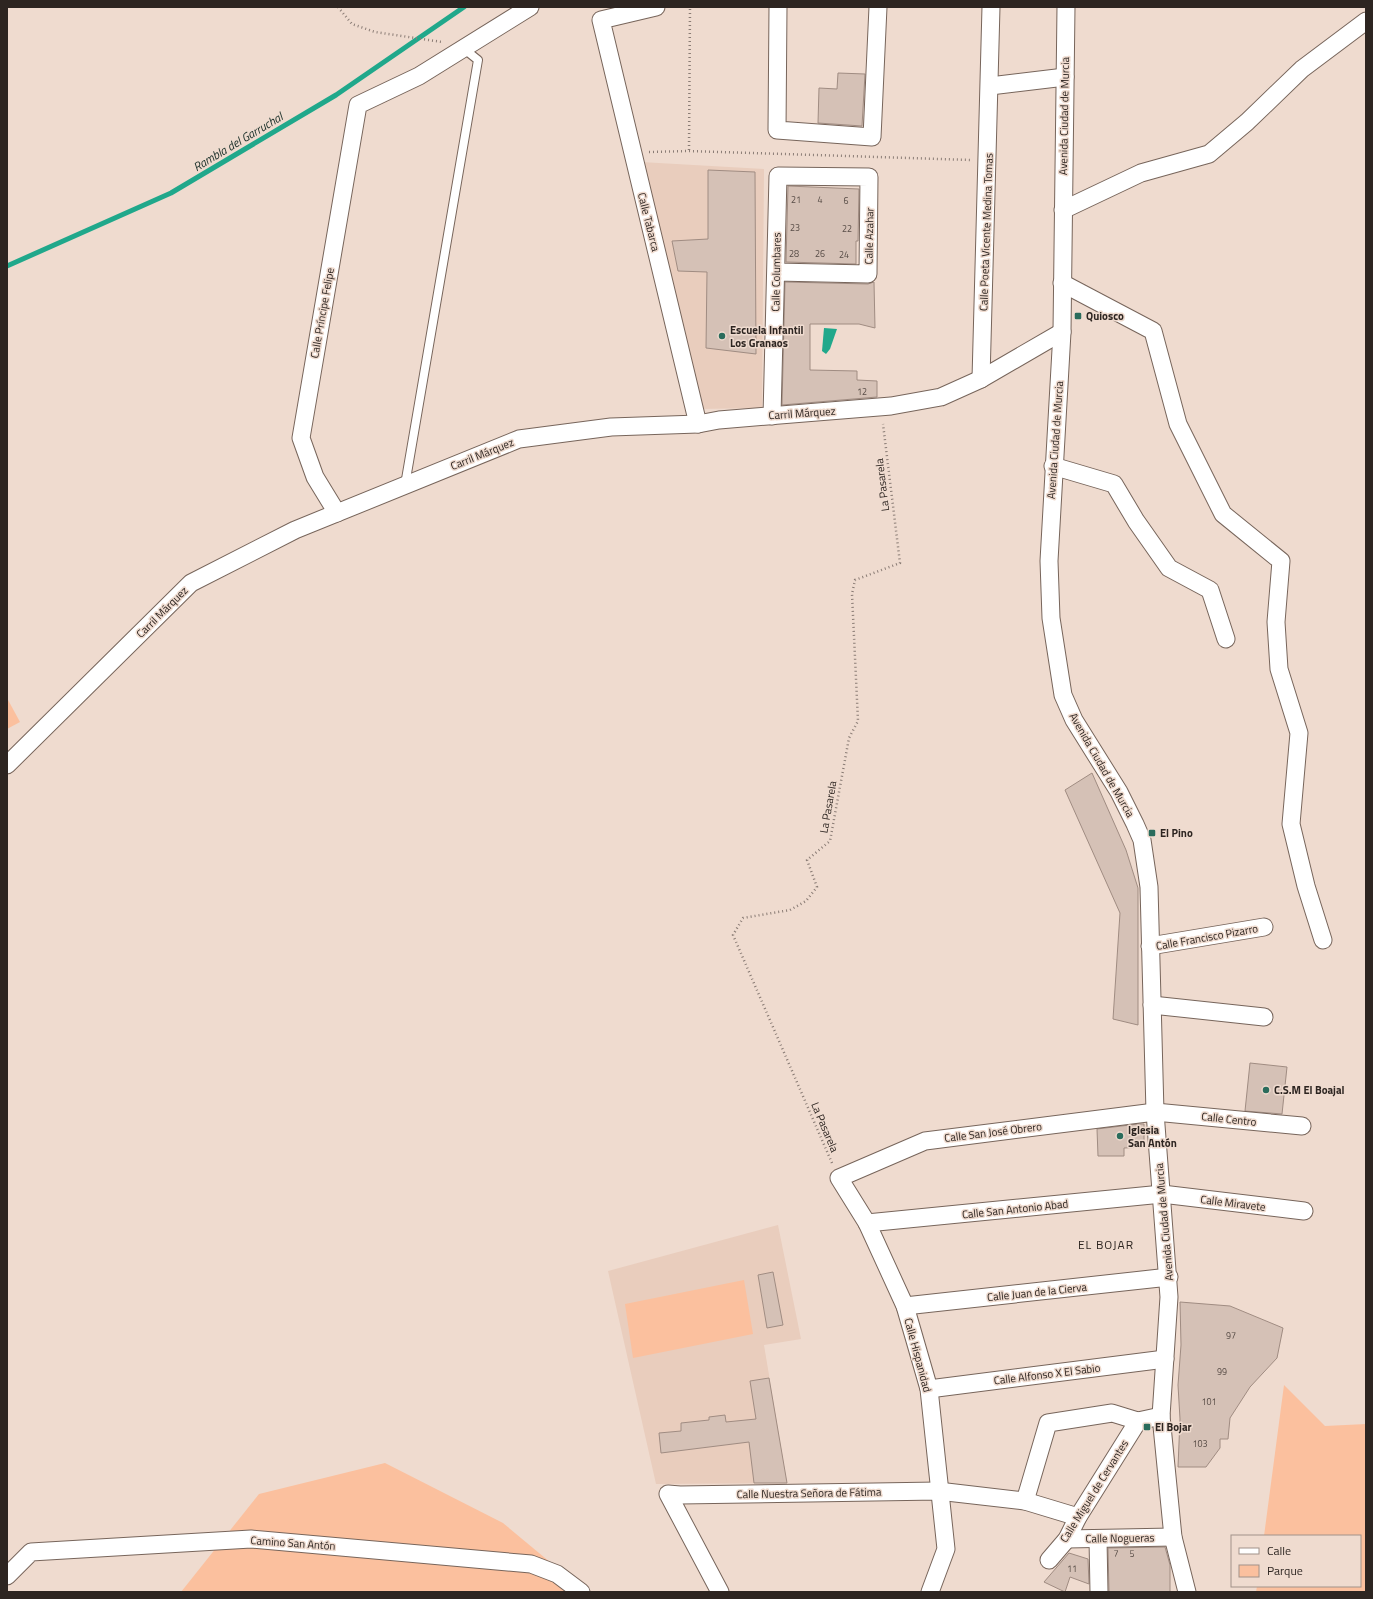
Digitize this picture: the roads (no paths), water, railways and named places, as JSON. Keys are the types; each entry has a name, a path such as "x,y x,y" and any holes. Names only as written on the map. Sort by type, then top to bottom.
{"street":[{"path":"463,48 530,7"},
{"name":"Calle Tabarca","path":"656,7 601,20 698,424"},
{"path":"778,7 777,130 872,137 878,7"},
{"name":"Calle Poeta Vicente Medina Tomas","path":"981,379 991,7"},
{"name":"Avenida Ciudad de Murcia","path":"1066,7 1062,332 1053,466 1049,586 1051,618 1063,695 1074,720 1122,797 1136,824 1142,840 1149,887 1155,1112 1169,1277 1169,1298 1161,1416 1173,1538 1187,1592"},
{"path":"1063,210 1141,173 1209,154 1247,122 1302,69 1366,21"},
{"name":"Calle Príncipe Felipe","path":"337,513 315,477 301,438 358,105 419,76 463,48"},
{"path":"990,86 1065,77"},
{"name":"Calle Columbares","path":"772,416 778,176 870,177"},
{"name":"Calle Azahar","path":"776,272 868,274 870,177"},
{"path":"1062,283 1153,331 1178,424 1223,514 1281,561 1276,622 1279,669 1299,733 1291,824 1306,886 1323,940"},
{"name":"Carril Márquez","path":"7,765 191,583 295,530 519,439 611,427 698,424 719,420 881,407 942,397 981,379 1062,332"},
{"path":"1053,466 1114,484 1136,522 1169,568 1210,590 1226,639"},
{"name":"Calle Francisco Pizarro","path":"1150,946 1264,927"},
{"path":"1152,1005 1264,1017"},
{"name":"Calle Centro","path":"1155,1112 1302,1126"},
{"name":"Calle San José Obrero","path":"839,1178 925,1141 1155,1112"},
{"name":"Calle Hispanidad","path":"839,1178 867,1223 906,1306 929,1389 938,1491 946,1549 930,1592"},
{"name":"Calle Miravete","path":"1162,1194 1304,1211"},
{"name":"Calle San Antonio Abad","path":"867,1223 1162,1194"},
{"name":"Calle Juan de la Cierva","path":"906,1306 1169,1277"},
{"name":"Calle Alfonso X El Sabio","path":"929,1389 1165,1359"},
{"path":"1025,1501 1048,1423 1112,1413 1138,1421 1161,1416"},
{"name":"Calle Miguel de Cervantes","path":"1049,1560 1067,1539 1078,1517 1138,1421"},
{"name":"Calle Nuestra Señora de Fátima","path":"720,1592 668,1494 938,1491 1025,1501 1078,1517"},
{"name":"Calle Nogueras","path":"1067,1539 1173,1538"},
{"name":"Camino San Antón","path":"7,1576 31,1552 251,1539 531,1564 557,1574 581,1592"},
{"path":"1098,1539 1099,1592"}],"lane":[{"path":"405,486 478,60 463,48"}],"waterway":[{"name":"Rambla del Garruchal","path":"7,266 171,193 336,95 464,7"}],"place":[{"name":"Quiosco","path":"1078,316"},
{"name":"Escuela Infantil Los Granaos","path":"722,336"},
{"name":"El Pino","path":"1152,833"},
{"name":"C.S.M El Boajal","path":"1266,1090"},
{"name":"Iglesia San Antón","path":"1120,1136"},
{"name":"El Bojar","path":"1147,1427"}],"district":[{"name":"EL BOJAR","path":"1106,1245"}]}
